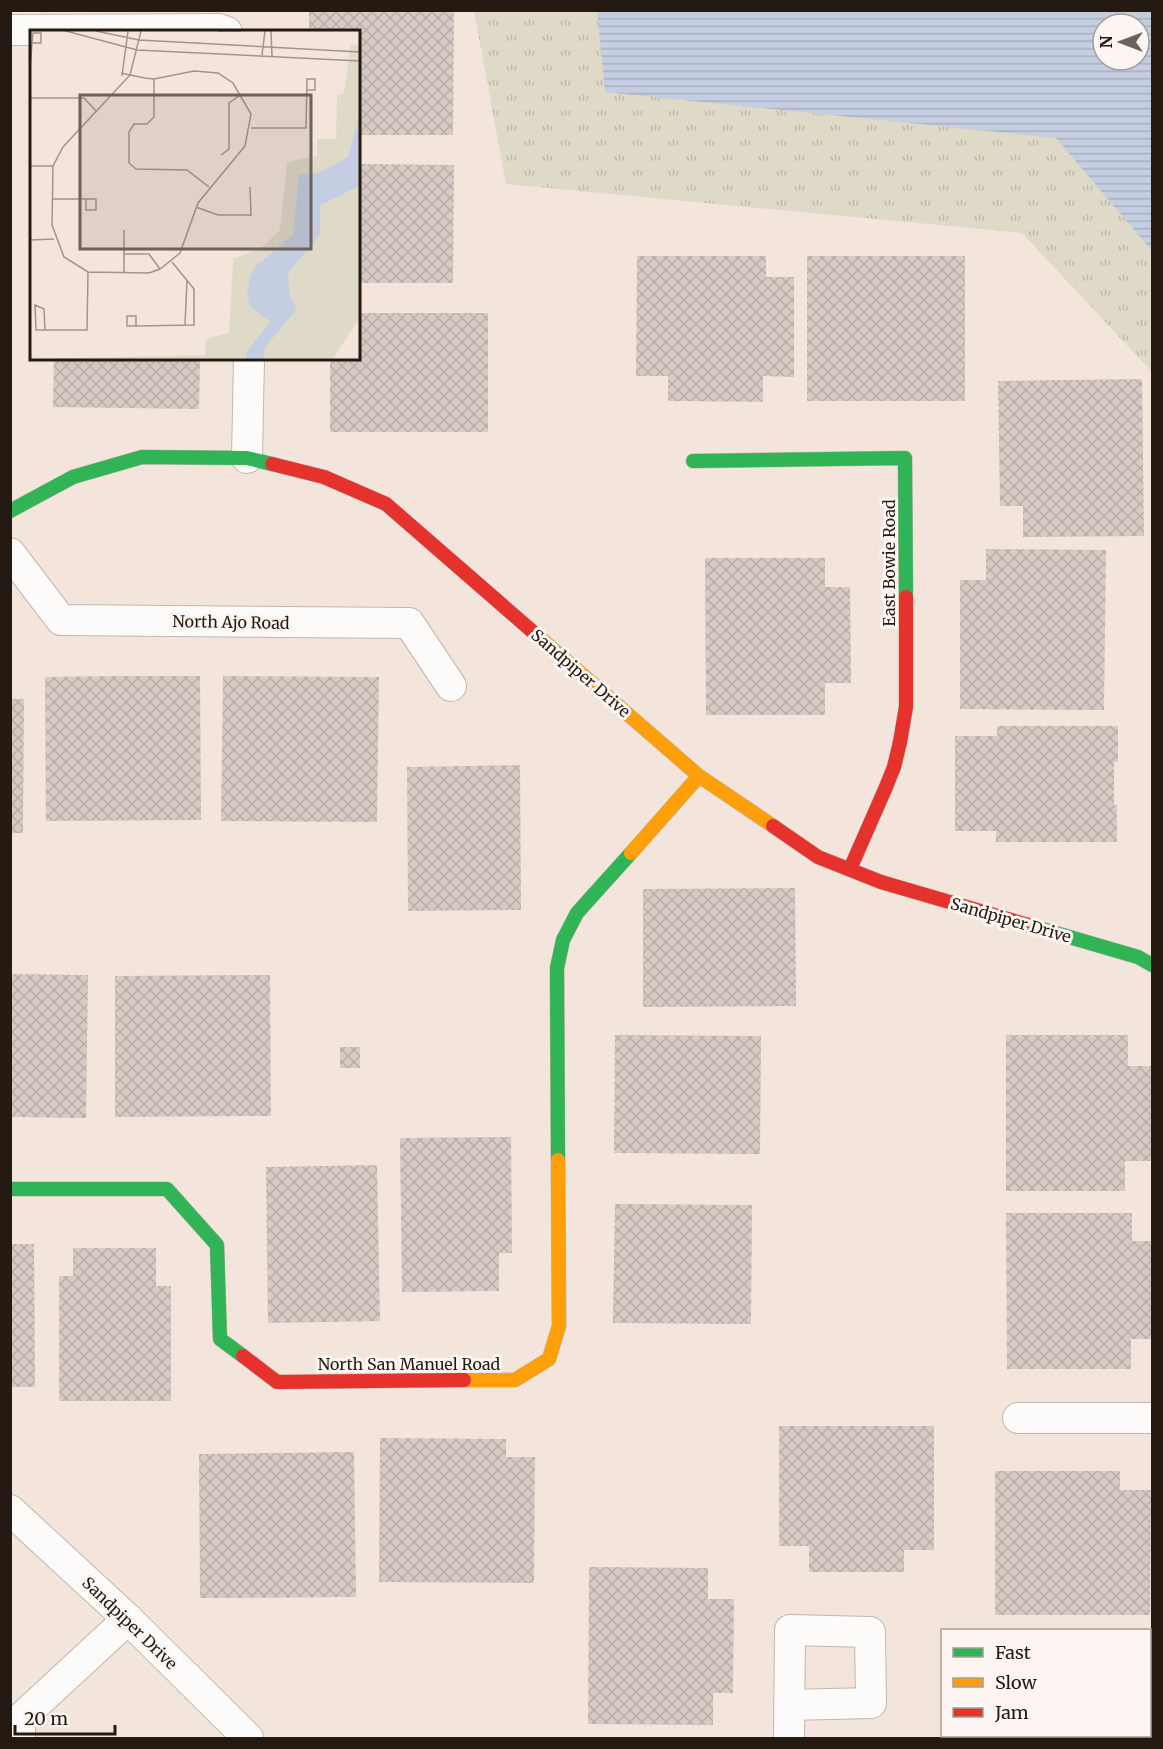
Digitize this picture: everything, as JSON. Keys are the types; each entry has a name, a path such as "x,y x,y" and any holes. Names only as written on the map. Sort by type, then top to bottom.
{"street":[{"path":"10,30 222,30"},
{"path":"247,458 249,360"},
{"name":"Sandpiper Drive","path":"10,511 73,477 142,457 247,458 324,477 386,504 699,776 818,857 881,882 1138,957 1152,965"},
{"name":"East Bowie Road","path":"693,461 905,458 906,707 891,774 850,869"},
{"name":"North Ajo Road","path":"10,553 61,620 409,623 452,686"},
{"name":"North San Manuel Road","path":"10,1189 167,1189 217,1245 220,1339 277,1382 515,1380 524,1375 549,1359 559,1326 557,968 563,940 577,913 699,776"},
{"path":"1018,1418 1152,1418"},
{"name":"Sandpiper Drive","path":"10,1510 128,1619 248,1738"},
{"path":"20,1738 20,1719 128,1619"},
{"path":"789,1705 789,1738"}],"green space":[{"path":"474,11 1152,11 1152,372 1022,233 506,184"}],"water":[{"path":"597,11 1151,11 1152,251 1056,138 605,92"}],"building":[{"path":"309,10 454,10 453,135 360,135 360,30 309,30"},
{"path":"360,164 454,165 453,283 360,283"},
{"path":"637,256 766,256 766,277 794,277 794,377 763,376 763,402 668,401 668,376 636,376"},
{"path":"807,256 965,256 965,401 807,401"},
{"path":"360,313 488,313 488,432 330,432 330,360 360,360"},
{"path":"54,360 200,360 199,409 53,407"},
{"path":"1142,379 1144,536 1023,537 1023,506 1000,506 998,381"},
{"path":"986,549 1106,550 1104,710 960,709 960,580 986,580"},
{"path":"705,558 825,558 825,587 850,587 851,683 825,683 825,715 706,715"},
{"path":"200,676 201,820 46,821 45,677"},
{"path":"223,676 379,677 377,822 221,821"},
{"path":"10,699 24,699 23,833 10,833"},
{"path":"997,726 1118,726 1118,762 1114,762 1117,842 996,842 996,831 955,831 955,736 997,736"},
{"path":"520,765 521,910 408,911 407,767"},
{"path":"795,888 796,1006 643,1007 643,889"},
{"path":"10,974 88,975 86,1118 10,1117"},
{"path":"270,975 271,1116 115,1117 115,976"},
{"path":"615,1035 761,1036 760,1154 614,1153"},
{"path":"1006,1035 1128,1035 1128,1066 1152,1066 1152,1161 1125,1161 1125,1191 1006,1191"},
{"path":"340,1047 360,1047 360,1068 340,1068"},
{"path":"511,1137 512,1253 499,1253 499,1291 402,1292 400,1138"},
{"path":"377,1165 380,1321 268,1323 266,1167"},
{"path":"615,1204 752,1205 751,1324 613,1323"},
{"path":"1006,1213 1132,1213 1132,1241 1152,1241 1152,1339 1131,1339 1131,1369 1007,1369"},
{"path":"10,1244 34,1244 35,1387 10,1387"},
{"path":"73,1248 156,1248 156,1286 171,1286 171,1401 59,1401 59,1276 73,1276"},
{"path":"779,1426 934,1426 934,1550 904,1550 904,1572 809,1572 809,1546 779,1546"},
{"path":"380,1438 506,1439 506,1457 535,1457 534,1583 379,1582"},
{"path":"354,1452 356,1597 200,1598 199,1454"},
{"path":"995,1471 1120,1471 1120,1490 1151,1490 1150,1615 995,1615"},
{"path":"589,1567 708,1568 708,1599 734,1599 733,1693 713,1693 713,1725 588,1724"}],"traffic: fast":[{"path":"10,511 73,477 142,457 247,458 272,464"},
{"path":"693,461 905,458 906,597"},
{"path":"558,1160 557,968 563,940 577,913 631,853"},
{"path":"1028,925 1138,957 1152,965"},
{"path":"10,1189 167,1189 217,1245 220,1339 243,1356"}],"traffic: slow":[{"path":"540,638 699,776 773,826"},
{"path":"631,853 699,776"},
{"path":"464,1380 515,1380 549,1359 559,1326 558,1160"}],"traffic: jam":[{"path":"272,464 324,477 386,504 540,638"},
{"path":"850,869 894,767 900,742 906,707 906,597"},
{"path":"773,826 818,857 881,882 1028,925"},
{"path":"243,1356 277,1382 464,1380"}]}
